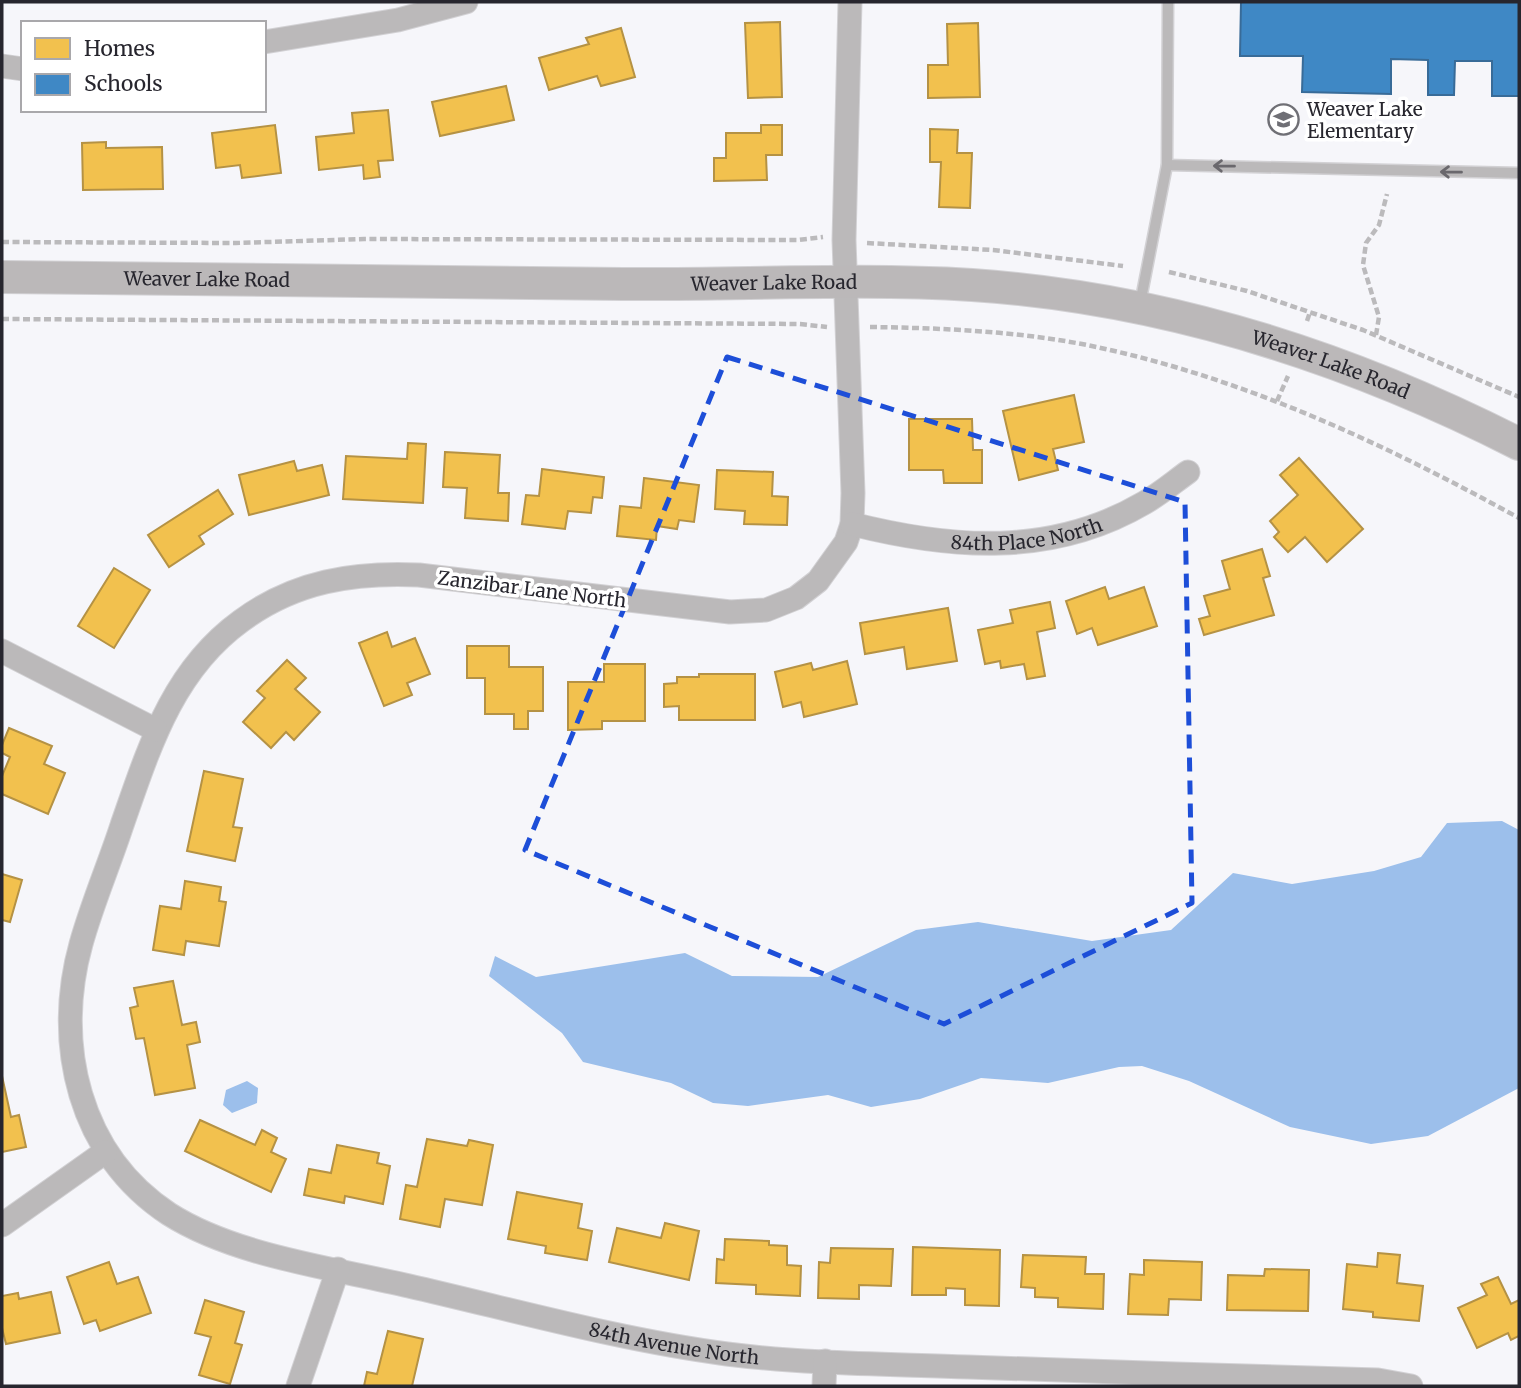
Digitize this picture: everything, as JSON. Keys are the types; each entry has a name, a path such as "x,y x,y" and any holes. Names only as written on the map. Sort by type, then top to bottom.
{"main road":[{"name":"Weaver Lake Road","path":"2,277 632,284 847,282 1011,289 1139,307 1250,334 1322,358 1444,407 1519,444"}],"street":[{"path":"266,42 398,20 466,2"},
{"name":"Zanzibar Lane North","path":"105,1152 87,1116 74,1076 69,1033 72,989 81,944 156,730 176,691 204,652 240,621 279,596 324,580 373,573 419,575 730,612 766,610 796,598 818,581 835,562 852,524 849,327 844,240 850,2"},
{"path":"2,66 21,69"},
{"name":"84th Place North","path":"852,524 906,538 967,545 1028,542 1089,528 1143,503 1188,472"},
{"path":"2,651 156,730"},
{"path":"2,1225 105,1152"},
{"name":"84th Avenue North","path":"105,1152 133,1186 169,1214 208,1234 338,1269 672,1345 731,1354 825,1362 1200,1381 1378,1380 1410,1386"},
{"path":"298,1386 338,1269"},
{"path":"824,1386 825,1362"}],"lane":[{"path":"1139,307 1167,165 1168,2"},
{"path":"1167,165 1519,173"}],"path":[{"path":"1376,335 1379,317 1363,265 1366,243 1379,225 1383,200 1387,194"},
{"path":"2,242 799,240 823,237"},
{"path":"866,243 993,250 1123,266"},
{"path":"1168,272 1247,291 1376,335 1519,397"},
{"path":"1307,321 1310,312"},
{"path":"2,319 800,324 942,328 1080,344 1175,366 1277,401 1401,456 1519,518"},
{"path":"1277,401 1288,376"}],"highlighted area":[{"path":"727,357 1185,502 1192,903 944,1024 525,850"}],"water":[{"path":"1502,821 1519,830 1519,1088 1428,1136 1371,1144 1290,1127 1189,1081 1142,1066 1119,1067 1048,1083 981,1078 920,1099 871,1107 828,1095 748,1106 713,1103 671,1083 583,1062 562,1033 489,976 495,956 536,977 685,953 732,976 818,977 916,930 978,922 1092,941 1171,930 1233,873 1292,884 1374,871 1421,857 1447,823"},
{"path":"247,1081 258,1088 257,1103 232,1113 223,1105 226,1090"}],"building: Homes":[{"path":"780,22 782,97 748,98 745,23"},
{"path":"978,23 980,97 928,98 928,65 948,65 947,24"},
{"path":"621,28 635,77 601,86 597,76 549,90 539,58 589,44 586,38"},
{"path":"506,86 514,120 440,136 432,102"},
{"path":"388,110 393,160 378,161 380,177 364,179 363,165 319,170 316,137 354,133 352,113"},
{"path":"275,125 281,173 242,178 240,165 216,168 212,133"},
{"path":"761,125 782,125 782,155 766,155 767,180 714,181 714,158 726,158 726,133 761,133"},
{"path":"930,129 958,130 957,153 972,153 970,208 939,207 941,162 930,162"},
{"path":"106,142 106,148 162,147 163,189 83,190 82,143"},
{"path":"1074,395 1084,442 1053,449 1058,470 1019,480 1003,411"},
{"path":"909,419 972,419 973,450 982,450 982,483 944,483 943,470 909,470"},
{"path":"408,443 426,444 423,503 343,499 346,456 407,459"},
{"path":"445,452 500,455 498,493 509,493 508,521 465,518 467,488 443,487"},
{"path":"1299,458 1363,529 1327,562 1305,537 1288,552 1274,537 1279,532 1270,521 1298,495 1280,475"},
{"path":"294,461 297,471 322,465 329,495 249,515 239,475"},
{"path":"542,469 604,477 602,498 593,497 591,513 568,511 565,529 522,524 526,495 539,496"},
{"path":"717,470 773,472 772,496 788,497 787,525 744,524 745,511 715,509"},
{"path":"644,478 699,485 694,522 679,520 677,529 657,526 656,540 617,536 620,506 641,508"},
{"path":"218,490 233,514 199,536 204,544 169,567 148,535"},
{"path":"1262,549 1270,576 1263,578 1274,615 1204,635 1199,619 1210,616 1204,596 1230,589 1222,561"},
{"path":"114,568 150,590 114,648 78,626"},
{"path":"1105,587 1109,599 1144,587 1157,626 1098,645 1092,628 1077,634 1066,601"},
{"path":"1050,602 1055,628 1037,632 1045,676 1027,679 1024,664 1001,668 1000,661 985,664 978,630 1013,623 1010,610"},
{"path":"948,608 957,661 907,669 904,647 865,654 860,623"},
{"path":"387,632 392,647 415,638 430,674 407,683 412,695 384,706 359,643"},
{"path":"467,646 509,646 509,667 543,667 543,711 528,711 528,729 514,729 514,714 485,714 485,678 467,678"},
{"path":"287,660 306,678 295,689 320,712 294,740 286,732 271,748 243,722 265,698 257,691"},
{"path":"847,661 857,704 804,717 801,702 783,707 775,672 811,663 813,670"},
{"path":"604,664 645,664 645,721 602,721 602,729 568,730 568,682 604,682"},
{"path":"699,674 755,674 755,720 679,720 679,706 664,707 664,684 677,683 677,677 699,677"},
{"path":"9,728 52,746 44,764 65,773 48,814 2,794 2,776 10,757 2,753 2,745"},
{"path":"204,771 243,779 233,827 242,828 235,861 187,851"},
{"path":"2,874 22,880 10,922 2,920"},
{"path":"185,881 221,887 219,901 226,902 219,946 186,941 184,955 153,950 160,906 181,909"},
{"path":"173,981 182,1025 196,1022 200,1042 187,1045 195,1088 155,1095 144,1038 136,1039 130,1008 138,1006 134,988"},
{"path":"2,1076 11,1117 19,1115 26,1147 2,1152"},
{"path":"200,1120 255,1145 262,1130 277,1138 271,1152 286,1159 271,1192 185,1151"},
{"path":"427,1139 467,1146 469,1140 493,1145 482,1205 445,1199 440,1227 400,1219 406,1185 417,1187"},
{"path":"337,1145 379,1153 377,1163 390,1166 383,1204 345,1196 344,1203 304,1195 309,1169 331,1173"},
{"path":"517,1192 582,1204 578,1228 592,1231 587,1260 545,1253 546,1246 508,1239"},
{"path":"665,1223 699,1231 689,1280 609,1262 617,1228 661,1238"},
{"path":"725,1239 769,1241 769,1245 787,1246 787,1265 801,1266 800,1296 756,1294 756,1285 716,1283 717,1259 724,1260"},
{"path":"913,1247 1000,1250 999,1306 965,1305 965,1289 946,1288 946,1295 912,1295"},
{"path":"831,1248 893,1249 891,1286 859,1285 859,1299 818,1298 819,1262 830,1263"},
{"path":"1378,1253 1400,1255 1397,1283 1423,1286 1419,1321 1373,1317 1373,1312 1343,1309 1347,1264 1377,1267"},
{"path":"1023,1255 1086,1257 1085,1274 1104,1274 1103,1309 1058,1307 1058,1298 1035,1297 1035,1288 1021,1287"},
{"path":"1144,1260 1202,1262 1201,1300 1169,1299 1168,1315 1128,1314 1130,1274 1144,1275"},
{"path":"109,1262 117,1284 138,1277 151,1313 100,1331 96,1320 84,1324 67,1277"},
{"path":"1265,1269 1309,1270 1308,1311 1227,1310 1228,1275 1264,1276"},
{"path":"1498,1277 1511,1304 1519,1300 1519,1336 1511,1340 1508,1333 1477,1348 1458,1308 1487,1295 1481,1284"},
{"path":"51,1292 60,1333 6,1344 2,1328 2,1296 18,1293 19,1299"},
{"path":"205,1300 244,1312 235,1343 242,1345 230,1384 199,1375 211,1337 195,1333"},
{"path":"388,1331 423,1339 412,1386 364,1386 367,1372 377,1374"}],"building: Schools":[{"path":"1241,2 1519,2 1519,96 1492,96 1492,61 1455,61 1454,95 1428,95 1428,60 1391,59 1391,94 1302,92 1303,56 1240,56"}],"place":[{"name":"Weaver Lake Elementary","path":"1284,120"}]}
